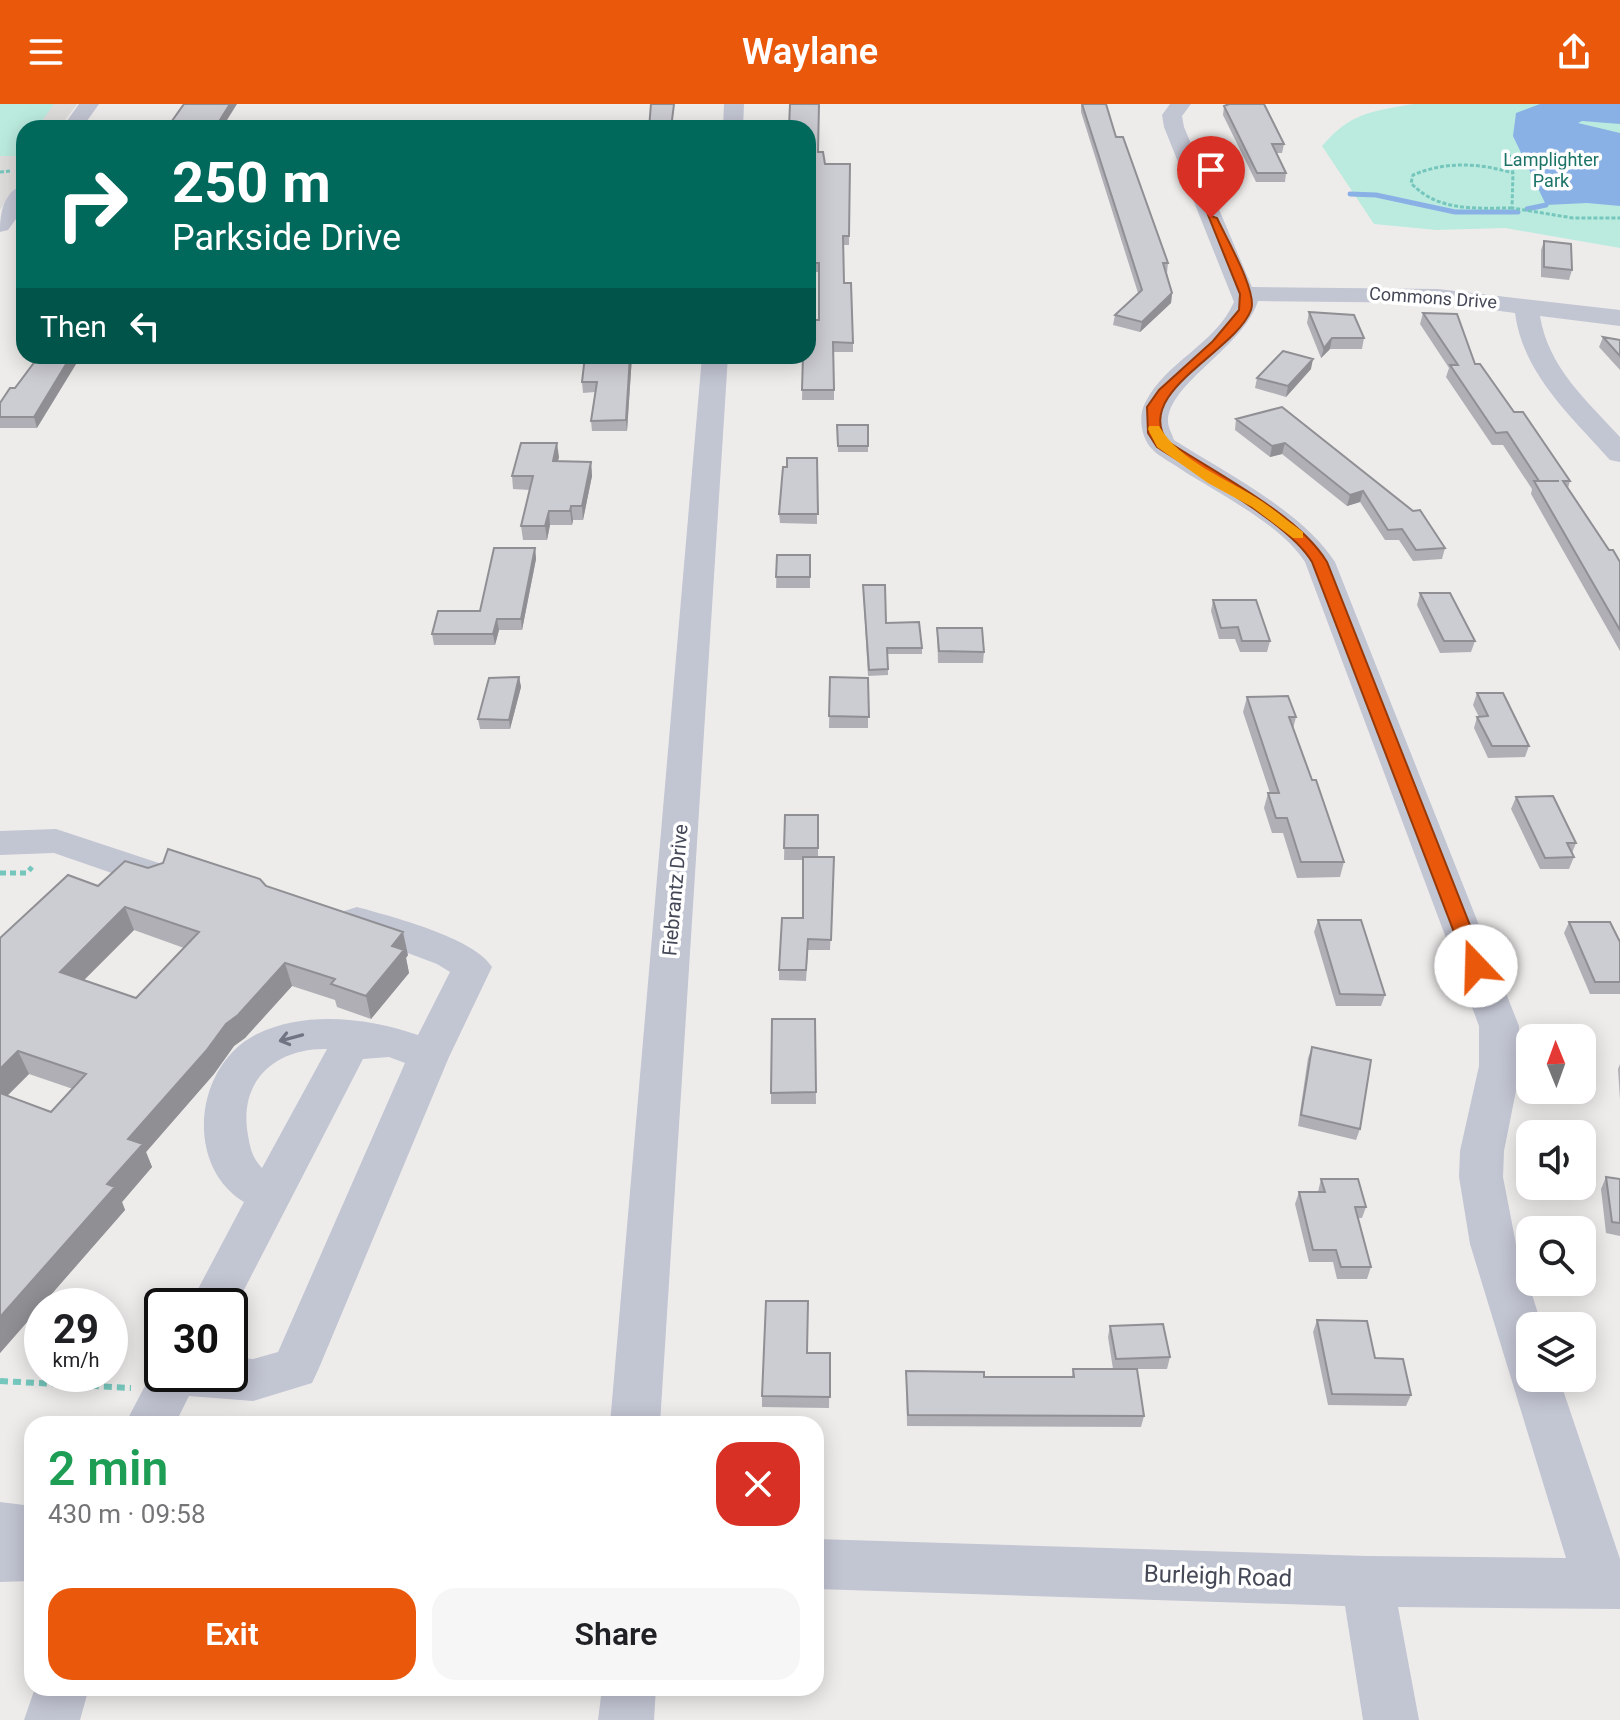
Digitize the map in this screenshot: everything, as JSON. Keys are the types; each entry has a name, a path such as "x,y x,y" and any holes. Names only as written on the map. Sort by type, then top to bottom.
{"street":[{"path":"1181,104 1172,115 1174,127 1246,294 1245,310 1235,325 1164,393 1154,407 1154,433 1162,444 1290,528 1310,546 1320,562 1499,1026 1500,1066 1482,1151 1481,1177 1493,1244 1516,1317"},
{"path":"1,223 16,203"},
{"name":"Commons Drive","path":"1246,294 1425,295 1620,318"},
{"path":"1526,305 1533,343 1553,379 1620,454"},
{"name":"Fiebrantz Drive","path":"636,1416 714,364"},
{"path":"0,843 56,841 155,875"},
{"path":"248,1381 295,1368 428,1057 472,967 451,954 330,912"},
{"path":"270,1195 245,1178 231,1158 224,1122 224,1105 232,1081 250,1058 286,1038 312,1034 408,1046 428,1057"},
{"path":"221,1288 348,1048 369,1039"},
{"path":"1540,1392 1610,1583"},
{"path":"0,1526 24,1529"},
{"path":"0,1557 24,1556"},
{"name":"Burleigh Road","path":"824,1564 1367,1581 1610,1583"},
{"path":"1367,1581 1391,1720"},
{"path":"52,1720 60,1696"},
{"path":"626,1720 628,1696"}],"path":[{"path":"1512,208 1513,173 1508,156 1523,157"},
{"path":"1513,173 1488,167 1444,165 1413,175 1411,183 1418,193 1454,206 1512,208 1573,218 1620,218"},
{"path":"0,172 11,171"},
{"path":"0,1381 144,1389"}],"shaded area":[{"path":"0,104 77,104 65,120 16,120 16,188 0,210"}],"green space":[{"path":"0,104 54,104 43,120 16,120 16,156 0,156"},
{"name":"Lamplighter Park","path":"1413,104 1620,104 1620,248 1505,228 1436,230 1374,224 1322,146 1352,120"}],"water":[{"path":"1540,104 1620,104 1620,124 1578,123 1620,133 1620,206 1587,203 1546,205 1513,136 1516,113"}],"building":[{"path":"184,104 230,104 220,120 173,120"},
{"path":"651,104 674,104 672,120 650,120"},
{"path":"790,104 819,104 818,152 823,152 825,164 850,164 849,236 843,236 844,283 851,283 853,343 833,342 834,390 802,390 803,364 816,364 816,320 819,320 816,120 789,120"},
{"path":"1082,104 1106,104 1116,137 1123,137 1168,263 1163,263 1172,293 1142,322 1115,315 1142,290"},
{"path":"1264,104 1284,144 1272,144 1286,173 1257,173 1224,106"},
{"path":"1544,241 1571,244 1572,270 1544,267"},
{"path":"1309,312 1354,315 1364,338 1332,338 1324,348"},
{"path":"1423,313 1457,314 1475,364 1480,364 1514,412 1523,412 1570,481 1563,481 1609,550 1613,550 1620,562 1620,630 1534,481 1539,481 1507,432 1496,433 1450,365 1458,365"},
{"path":"1603,337 1620,340 1620,356"},
{"path":"1283,351 1313,359 1288,386 1257,378"},
{"path":"33,364 66,364 34,417 0,417 0,403 10,388 15,388"},
{"path":"584,364 630,364 626,420 591,421 597,382 582,382"},
{"path":"1282,407 1413,511 1420,510 1445,548 1416,550 1402,529 1388,530 1363,491 1350,495 1285,443 1272,446 1236,419"},
{"path":"837,425 868,425 868,446 838,446"},
{"path":"521,443 557,443 553,461 591,462 582,506 571,506 570,511 549,511 545,526 521,526 533,476 512,476"},
{"path":"787,458 817,458 818,514 779,514 783,467 787,467"},
{"path":"494,548 535,548 521,619 497,619 493,634 432,634 438,611 480,611"},
{"path":"777,555 810,555 810,577 776,577"},
{"path":"863,585 885,585 886,623 919,622 922,648 887,648 888,669 869,670"},
{"path":"1420,593 1450,593 1475,641 1444,641"},
{"path":"1213,600 1256,600 1270,641 1242,641 1238,627 1221,628"},
{"path":"937,628 982,628 984,652 939,651"},
{"path":"519,677 509,720 478,719 489,678"},
{"path":"830,677 868,678 869,717 829,716"},
{"path":"1477,693 1503,693 1529,746 1492,746 1477,717 1488,716"},
{"path":"1288,696 1296,717 1289,717 1312,780 1316,780 1344,862 1301,862 1287,818 1276,818 1268,793 1279,793 1247,697"},
{"path":"1553,796 1576,843 1567,843 1574,857 1545,858 1516,797"},
{"path":"785,815 818,815 818,848 784,848"},
{"path":"168,849 403,932 392,946 404,950 366,996 331,984 335,979 285,963 226,1024 128,1139 143,1144 107,1184 115,1187 0,1317 0,1093 51,1112 86,1074 18,1051 0,1069 0,938 68,875 98,886 125,861 148,868 163,863","holes":["125,907 199,932 136,998 60,972"]},
{"path":"803,857 834,857 831,940 808,939 806,970 779,970 782,918 803,918"},
{"path":"1318,920 1361,920 1385,995 1340,994"},
{"path":"1569,922 1610,922 1620,942 1620,982 1595,982"},
{"path":"772,1019 815,1019 816,1092 771,1093"},
{"path":"1312,1047 1371,1060 1360,1129 1301,1115"},
{"path":"1606,1177 1620,1179 1620,1223 1612,1222"},
{"path":"1321,1179 1358,1179 1366,1207 1355,1207 1371,1267 1341,1267 1336,1250 1313,1250 1299,1192 1325,1192"},
{"path":"766,1301 808,1301 807,1353 830,1353 830,1397 762,1396"},
{"path":"1317,1320 1367,1321 1375,1358 1403,1359 1411,1395 1332,1394"},
{"path":"1163,1324 1170,1357 1116,1359 1110,1326"},
{"path":"1073,1369 1137,1369 1144,1416 908,1415 906,1371 984,1372 984,1377 1074,1377"}],"waterway":[{"path":"1350,194 1376,195 1455,212 1518,212"},
{"path":"1527,209 1546,205"}],"slow traffic":[{"path":"1154,429 1162,444 1213,480 1257,504 1298,535"}],"route":[{"path":"1211,218 1246,294 1245,310 1217,344 1164,393 1154,407 1154,433 1162,444 1213,480 1257,504 1290,528 1310,546 1320,562 1476,966"}]}
